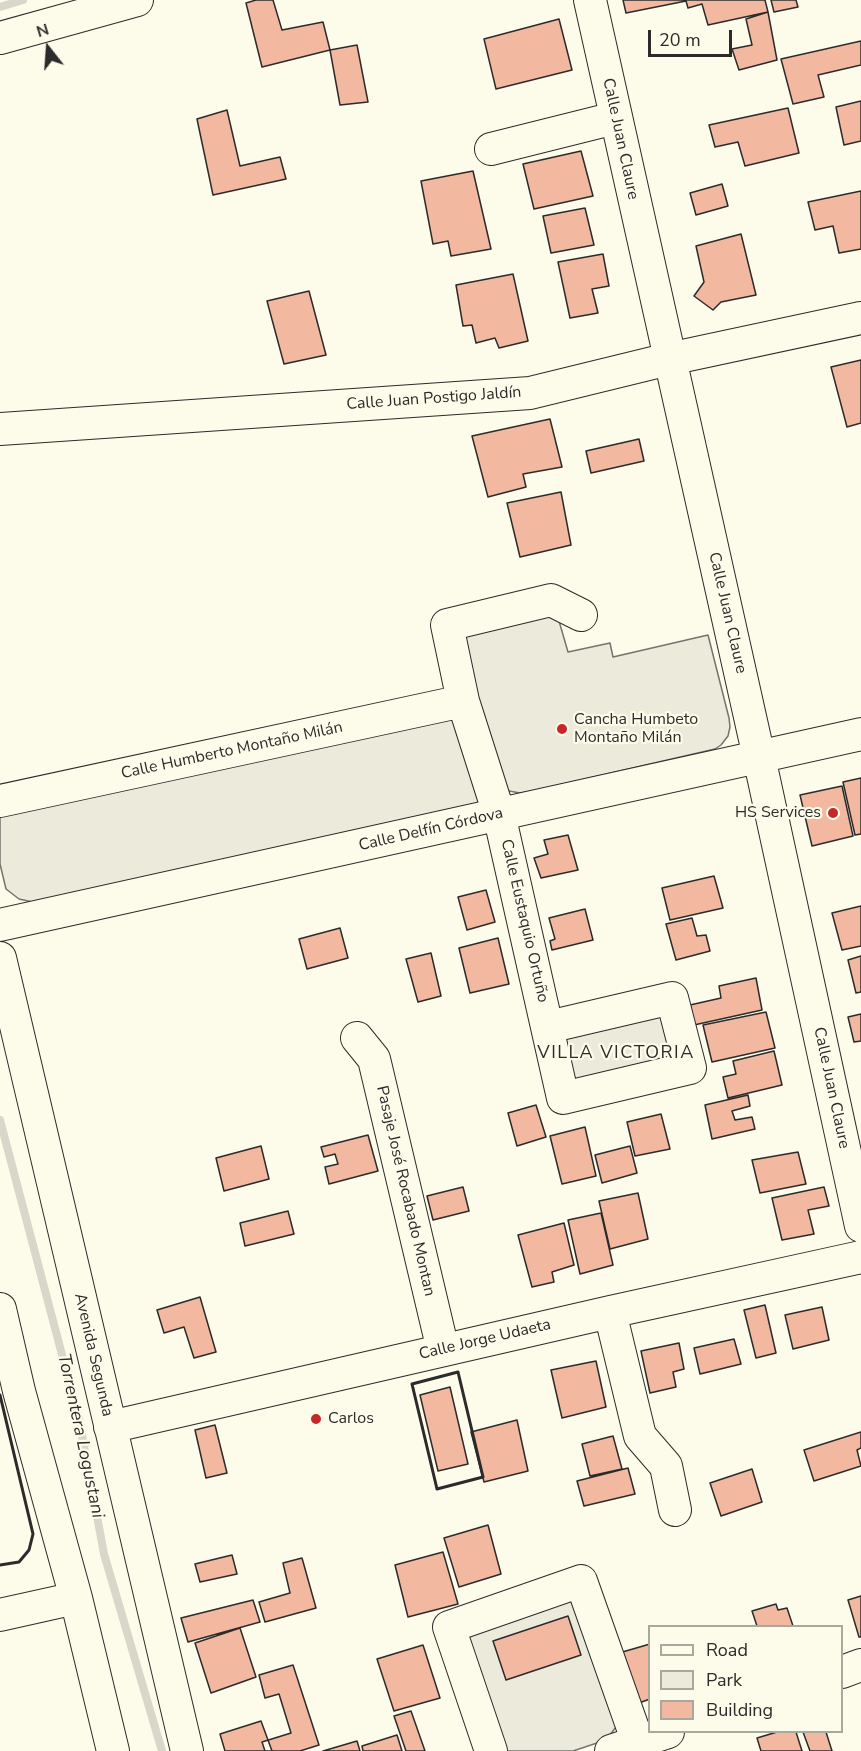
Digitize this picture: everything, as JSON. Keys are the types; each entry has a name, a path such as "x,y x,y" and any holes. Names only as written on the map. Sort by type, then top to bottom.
{"street":[{"path":"0,38 137,0"},
{"name":"Calle Juan Claure","path":"590,0 861,1226"},
{"path":"491,149 615,118"},
{"name":"Calle Juan Postigo Jaldín","path":"0,429 530,393 669,359 861,318"},
{"name":"Calle Eustaquio Ortuño","path":"548,1027 672,998 690,1068 563,1098 499,814 463,701 447,625 551,600 581,615"},
{"name":"Calle Humberto Montaño Milán","path":"0,801 463,701"},
{"name":"Calle Delfín Córdova","path":"0,925 861,734"},
{"name":"Avenida Segunda","path":"0,958 187,1751"},
{"name":"Pasaje José Rocabado Montan","path":"357,1038 374,1059 443,1350"},
{"name":"Calle Jorge Udaeta","path":"110,1427 861,1257"},
{"path":"0,1309 19,1391 76,1598 113,1751"},
{"path":"610,1312 640,1436 666,1466 675,1510"},
{"path":"491,1751 449,1627 581,1581 630,1748 664,1733"},
{"path":"0,1615 76,1598"},
{"path":"843,1672 861,1665"}],"green space":[{"path":"543,611 559,621 568,652 610,643 613,657 708,635 729,718 728,736 715,749 533,791 520,793 509,791 502,786 460,644 463,637"},
{"path":"457,716 482,802 37,903 19,899 6,889 0,864 0,811"},
{"path":"663,1016 672,1061 576,1088 562,1040"},
{"path":"569,1599 576,1603 616,1727 606,1740 573,1751 500,1751 464,1636"}],"building":[{"path":"256,0 273,0 282,30 323,22 330,50 262,67 246,3"},
{"path":"623,0 765,0 768,12 708,25 702,4 688,8 686,1 626,13"},
{"path":"771,0 796,0 798,7 774,12"},
{"path":"768,12 777,60 739,70 732,49 752,45 746,19"},
{"path":"559,19 572,70 496,89 484,39"},
{"path":"861,41 861,65 818,75 824,97 793,104 781,59"},
{"path":"357,45 368,102 340,105 330,50"},
{"path":"861,101 861,141 844,145 836,107"},
{"path":"788,108 799,153 745,166 738,142 715,147 709,125"},
{"path":"227,110 240,166 280,157 286,179 213,195 197,119"},
{"path":"581,151 593,196 534,209 523,164"},
{"path":"473,171 491,249 451,256 448,241 433,244 421,181"},
{"path":"722,184 728,206 696,215 690,193"},
{"path":"861,191 861,249 839,253 833,226 815,230 808,202"},
{"path":"585,208 594,245 551,253 543,216"},
{"path":"741,234 756,295 721,302 713,310 694,296 704,282 696,246"},
{"path":"603,254 609,286 592,289 598,313 570,318 558,262"},
{"path":"513,274 528,341 499,348 495,338 476,343 472,325 463,326 456,285"},
{"path":"309,291 326,355 284,364 267,301"},
{"path":"861,360 861,423 847,427 831,367"},
{"path":"550,419 562,467 523,474 526,487 488,497 472,436"},
{"path":"639,439 644,461 591,473 586,451"},
{"path":"561,492 571,545 520,557 507,503"},
{"path":"861,778 861,834 855,835 843,782"},
{"path":"842,786 853,836 812,846 800,795"},
{"path":"568,835 578,870 541,878 534,858 548,854 544,840"},
{"path":"714,876 723,908 670,920 662,888"},
{"path":"486,890 495,922 467,930 458,897"},
{"path":"861,906 861,946 842,950 832,913"},
{"path":"585,909 593,940 552,950 550,941 555,939 549,918"},
{"path":"692,918 697,936 706,935 710,951 676,960 666,924"},
{"path":"340,928 348,958 307,969 299,939"},
{"path":"498,938 509,984 470,993 459,948"},
{"path":"431,953 441,996 418,1002 406,959"},
{"path":"861,956 861,992 856,993 848,960"},
{"path":"756,978 762,1010 694,1025 690,1005 721,998 719,986"},
{"path":"766,1012 775,1048 712,1062 703,1025"},
{"path":"861,1014 861,1041 854,1042 848,1017"},
{"path":"774,1051 782,1085 728,1098 723,1077 736,1074 733,1061"},
{"path":"748,1095 750,1106 732,1111 735,1120 752,1117 755,1129 712,1139 705,1105"},
{"path":"536,1105 546,1137 517,1146 508,1113"},
{"path":"661,1114 670,1149 635,1156 627,1122"},
{"path":"585,1127 596,1176 562,1184 550,1136"},
{"path":"368,1135 378,1171 329,1184 325,1167 338,1164 335,1154 324,1157 321,1147"},
{"path":"261,1146 269,1179 224,1191 216,1158"},
{"path":"630,1146 637,1173 602,1183 595,1155"},
{"path":"798,1152 806,1184 760,1193 752,1160"},
{"path":"463,1187 469,1211 433,1220 427,1196"},
{"path":"824,1187 829,1206 808,1210 814,1234 782,1240 772,1198"},
{"path":"638,1193 648,1239 610,1249 599,1201"},
{"path":"288,1211 294,1234 245,1246 240,1223"},
{"path":"601,1213 613,1265 580,1274 568,1220"},
{"path":"564,1223 574,1265 552,1272 554,1282 532,1287 518,1235"},
{"path":"200,1297 216,1352 194,1358 184,1327 164,1333 157,1310"},
{"path":"765,1305 776,1353 756,1358 744,1310"},
{"path":"822,1307 829,1340 793,1349 785,1315"},
{"path":"734,1339 741,1364 700,1374 694,1348"},
{"path":"679,1343 684,1369 673,1372 676,1387 650,1393 641,1351"},
{"path":"596,1361 606,1407 562,1418 551,1370"},
{"path":"450,1387 468,1464 438,1471 420,1395"},
{"path":"517,1420 528,1471 484,1482 471,1432"},
{"path":"215,1425 227,1473 206,1478 195,1430"},
{"path":"861,1432 861,1448 857,1450 861,1466 814,1481 804,1450"},
{"path":"613,1436 622,1469 590,1476 582,1444"},
{"path":"628,1468 635,1494 584,1506 577,1481"},
{"path":"752,1469 762,1502 721,1516 710,1483"},
{"path":"488,1525 501,1574 459,1587 444,1538"},
{"path":"443,1552 458,1604 408,1617 395,1565"},
{"path":"232,1555 237,1574 200,1582 195,1564"},
{"path":"302,1558 316,1608 265,1622 259,1602 290,1593 283,1563"},
{"path":"861,1596 861,1637 859,1637 848,1600"},
{"path":"253,1600 260,1622 188,1642 181,1618"},
{"path":"776,1604 778,1610 787,1608 793,1625 757,1625 752,1611"},
{"path":"568,1616 581,1655 506,1680 493,1641"},
{"path":"240,1628 256,1677 211,1693 195,1643"},
{"path":"423,1645 440,1698 394,1711 377,1659"},
{"path":"648,1645 648,1700 636,1704 619,1653"},
{"path":"293,1665 319,1745 300,1751 265,1751 262,1742 291,1733 279,1694 265,1698 259,1675"},
{"path":"411,1711 425,1751 406,1751 394,1716"},
{"path":"261,1721 272,1751 225,1751 220,1734"},
{"path":"774,1733 796,1733 802,1751 761,1751 757,1738"},
{"path":"803,1733 826,1733 832,1751 810,1751"},
{"path":"397,1735 402,1751 363,1751 362,1746"},
{"path":"357,1741 360,1751 323,1751"}],"waterway":[{"name":"Torrentera Logustani","path":"0,7 23,0"},
{"name":"Torrentera Logustani","path":"0,1120 79,1419 104,1554 162,1751"}],"wall":[{"path":"458,1372 483,1477 437,1489 412,1384 458,1372"},
{"path":"0,1395 33,1534 29,1550 19,1562 0,1565"}],"place":[{"name":"Cancha Humbeto Montaño Milán","path":"562,729"},
{"name":"HS Services","path":"833,813"},
{"name":"Carlos","path":"316,1419"}],"district":[{"name":"VILLA VICTORIA","path":"616,1054"}]}
